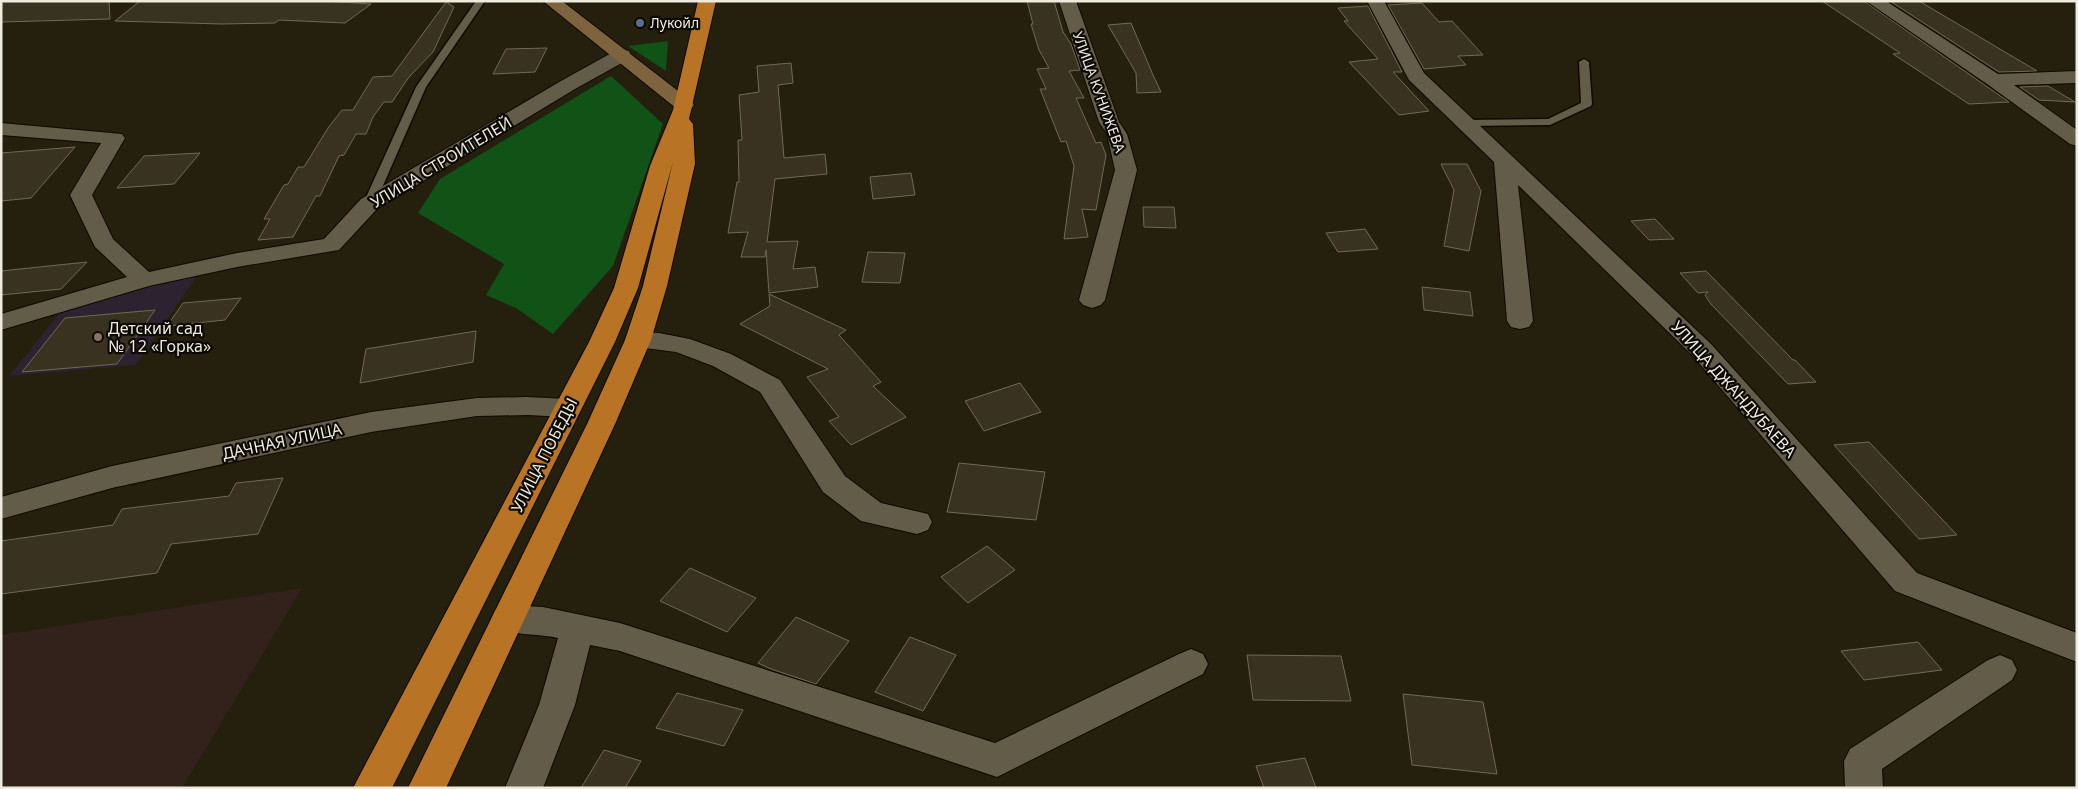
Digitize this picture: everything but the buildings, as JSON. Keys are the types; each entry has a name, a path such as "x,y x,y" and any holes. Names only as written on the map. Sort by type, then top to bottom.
{"highway":[{"name":"УЛИЦА ПОБЕДЫ","path":"372,788 602,342 626,288 660,166 684,107 707,1"},
{"name":"УЛИЦА ПОБЕДЫ","path":"426,788 602,422 638,340 655,286 684,164 684,107"}],"main road":[{"path":"551,1 622,55 684,107"}],"street":[{"name":"УЛИЦА КУНИЖЕВА","path":"1067,1 1110,122 1117,134 1126,170 1092,300"},
{"name":"УЛИЦА ДЖАНДУБАЕВА","path":"1375,1 1416,76 1702,350 1906,582 2077,648"},
{"path":"1874,1 1994,80 2077,140"},
{"name":"УЛИЦА СТРОИТЕЛЕЙ","path":"1,322 144,280 238,260 331,245 369,204 568,85 622,55"},
{"path":"1994,80 2077,77"},
{"path":"1,129 115,138 80,195 103,242 144,280"},
{"path":"1504,160 1520,321"},
{"path":"638,340 681,345 722,360 770,386 834,484 872,513 916,522"},
{"name":"ДАЧНАЯ УЛИЦА","path":"1,508 112,477 372,422 477,407 527,406 567,408"},
{"path":"508,619 543,621 620,637 996,760 1191,664"},
{"path":"524,788 557,705 578,628"},
{"path":"1864,788 1863,761 2000,670"}],"lane":[{"path":"369,204 421,87 481,1"},
{"path":"1465,123 1550,122 1587,104 1584,62"}],"shaded area":[{"name":"Детский сад № 12 «Горка»","path":"198,274 136,365 9,376 63,309"},
{"path":"302,588 182,788 1,788 1,635"}],"green space":[{"path":"668,41 666,71 628,46"},
{"path":"611,76 663,124 613,266 553,334 516,308 486,295 504,264 418,213 440,179"}],"place":[{"name":"Лукойл","path":"640,23"},
{"name":"Детский сад № 12 «Горка»","path":"98,337"}]}
